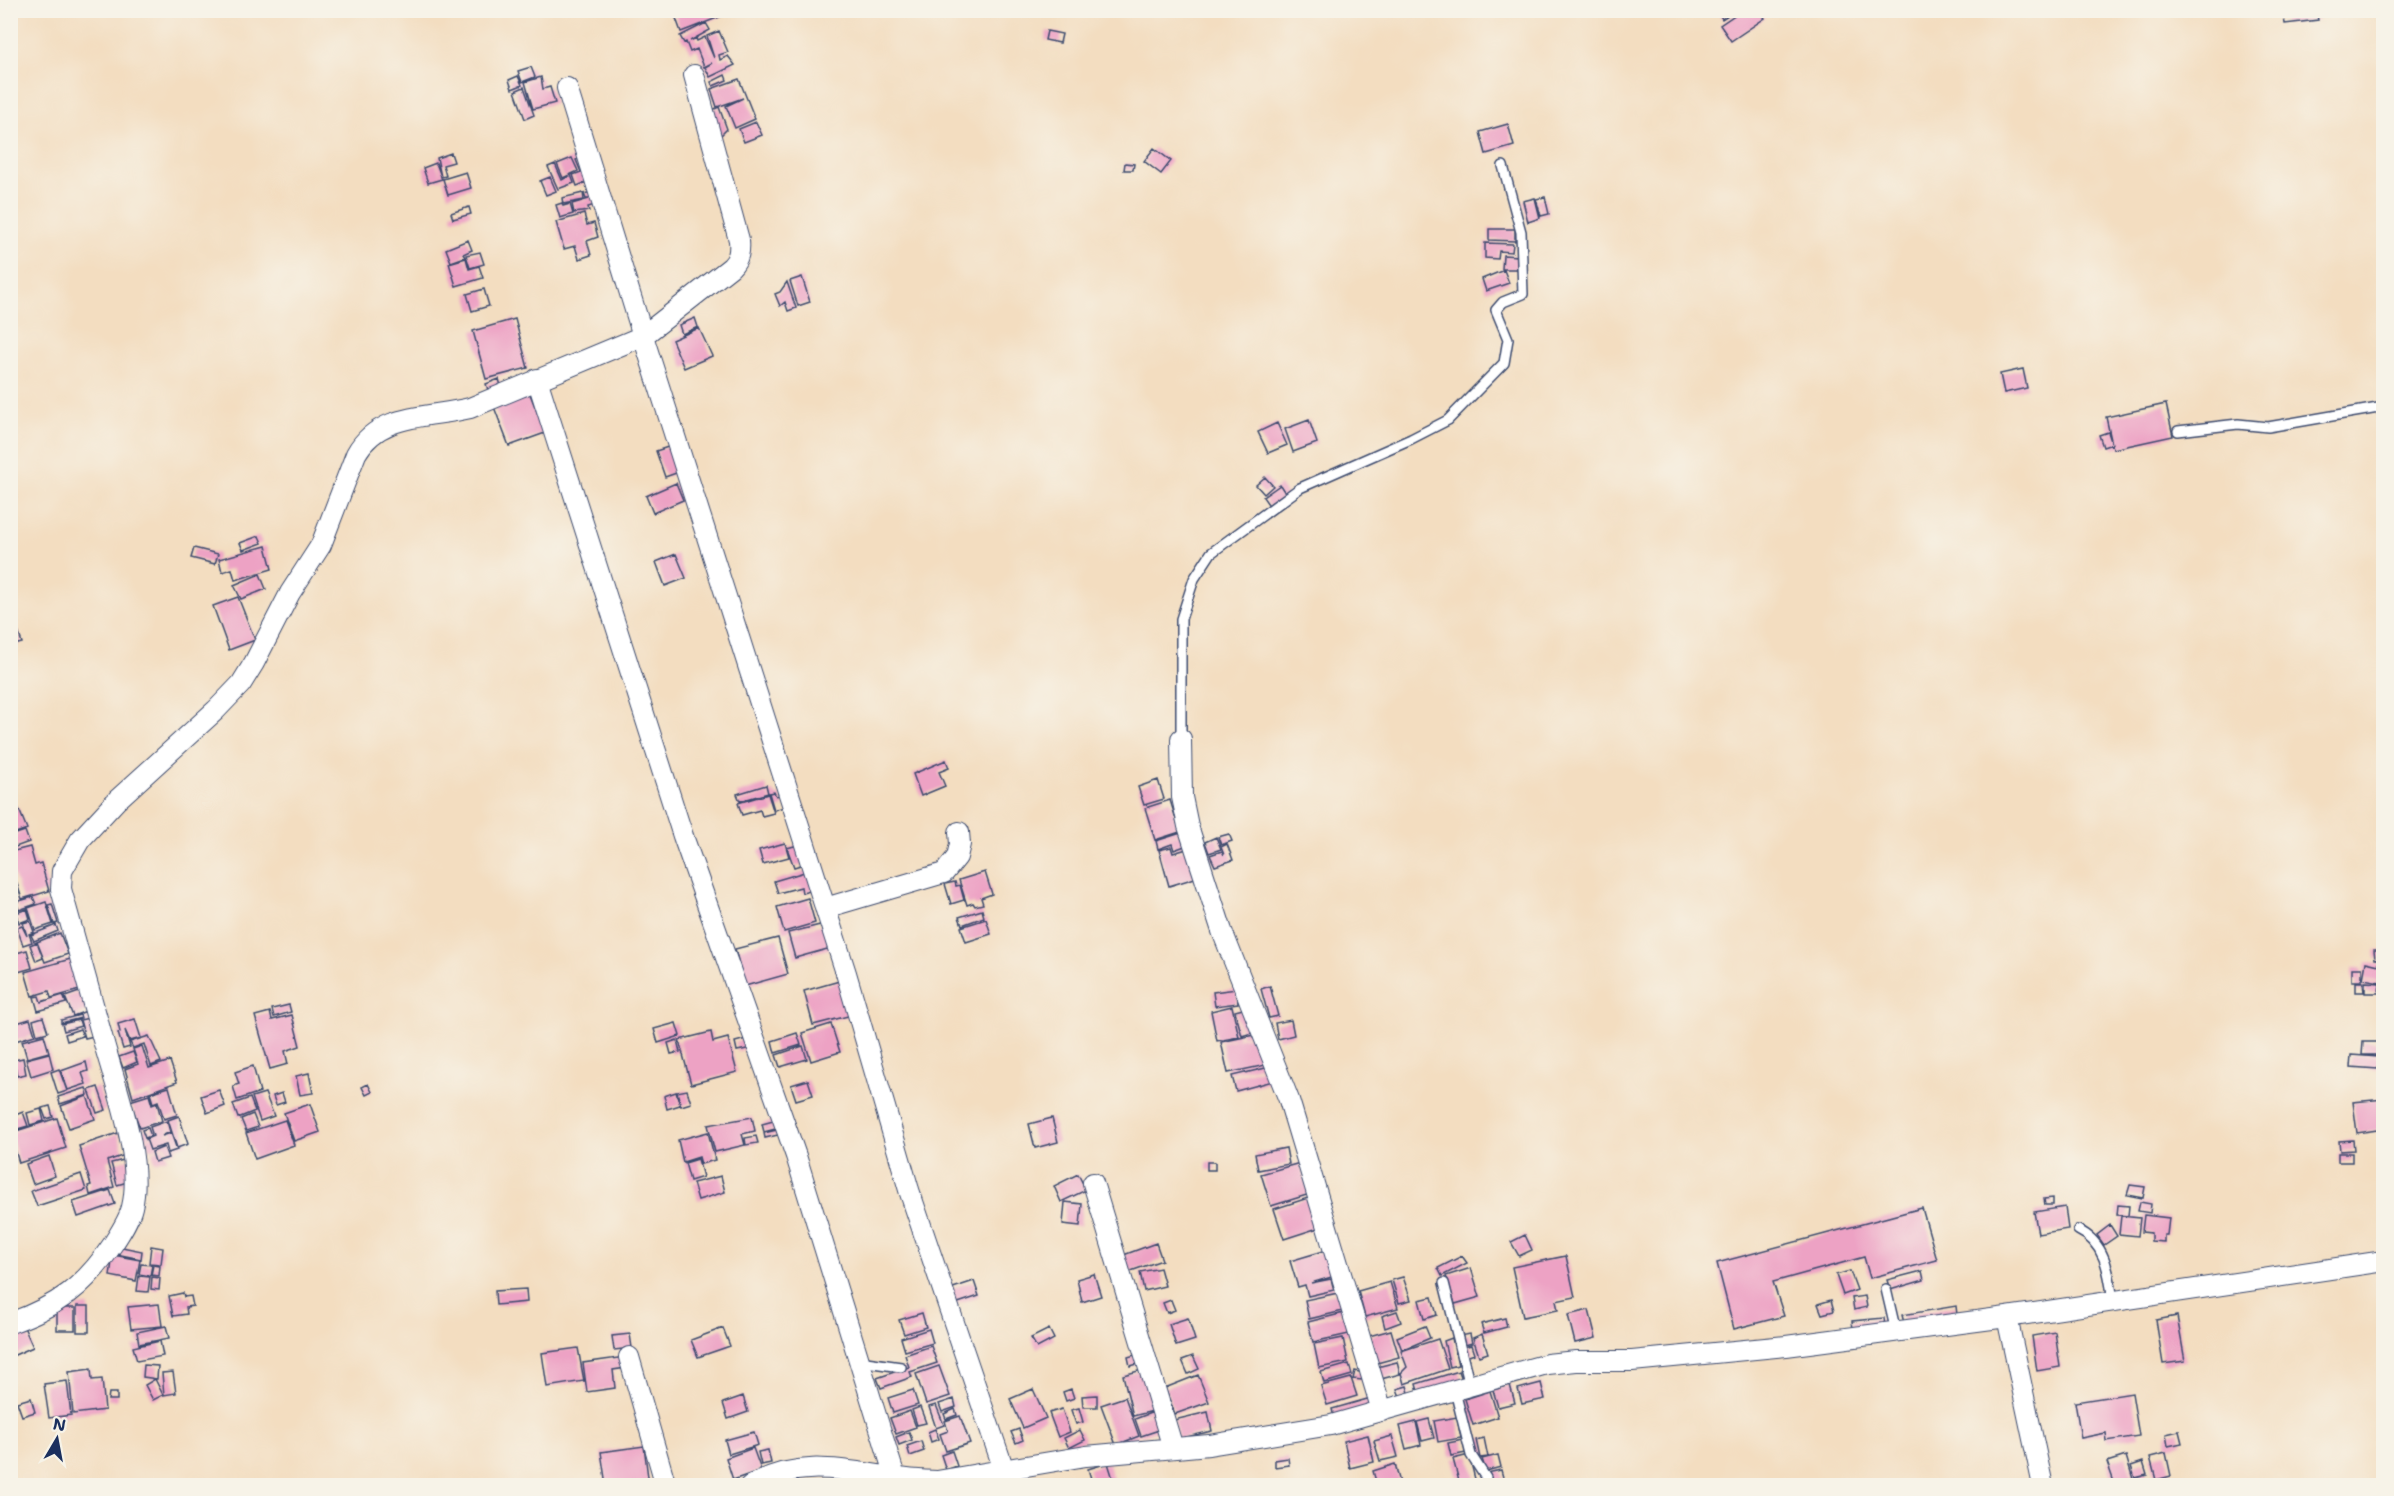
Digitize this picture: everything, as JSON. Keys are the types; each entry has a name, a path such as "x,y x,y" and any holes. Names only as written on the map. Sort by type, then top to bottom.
{"street":[{"path":"10,1323 48,1308 87,1278 104,1258 121,1231 132,1210 135,1191 136,1171 122,1109 60,888 62,871 68,858 80,840 117,800 216,710 241,684 290,593 321,545 363,442 376,430 393,422 470,408 643,336 735,263 740,252 739,240 694,75"},
{"path":"567,88 643,336 868,1044 909,1190 1004,1470"},
{"path":"537,379 683,836 796,1156 895,1477"},
{"path":"1181,739 1182,797 1188,826 1222,931 1289,1100 1382,1412"},
{"path":"825,908 944,873 957,857 960,844 959,832"},
{"path":"1093,1183 1173,1448"},
{"path":"750,1485 781,1471 812,1468 849,1469 937,1481 1086,1456 1173,1448 1331,1425 1547,1364 1576,1361 1632,1361 1786,1346 2007,1317 2384,1261"},
{"path":"2007,1317 2043,1485"},
{"path":"629,1357 666,1485"}],"lane":[{"path":"1181,739 1181,619 1194,579 1211,554 1300,488 1411,439 1448,420 1504,363 1508,339 1497,310 1503,302 1523,294 1521,232 1503,166"},
{"path":"2178,431 2238,424 2268,427 2384,407"},
{"path":"2078,1230 2098,1245 2109,1271 2113,1301"},
{"path":"1444,1283 1471,1455 1486,1478"},
{"path":"1887,1289 1896,1332"},
{"path":"859,1361 901,1367"}],"building":[{"path":"673,10 720,10 722,16 681,32"},
{"path":"1717,10 1736,10 1722,19"},
{"path":"1742,10 1759,10 1765,18 1731,41 1720,25"},
{"path":"2283,10 2316,10 2318,20 2285,24"},
{"path":"706,23 710,30 690,41 696,38 697,41 705,37 714,58 707,36 719,31 728,52 719,55 720,60 728,56 735,65 710,77 705,67 712,63 704,67 697,49 690,52 686,42 684,43 680,36"},
{"path":"1047,31 1062,34 1060,43 1045,40"},
{"path":"531,67 535,77 522,82 518,71"},
{"path":"725,75 727,80 713,86 711,82"},
{"path":"518,76 522,85 512,89 509,80"},
{"path":"541,77 543,89 550,87 555,103 533,109 525,82"},
{"path":"739,79 755,119 735,128 726,106 743,98 717,107 711,89"},
{"path":"524,87 534,115 525,119 515,91"},
{"path":"719,107 727,129 719,137 710,111"},
{"path":"756,122 762,135 744,142 739,129"},
{"path":"1508,124 1514,146 1486,154 1480,132"},
{"path":"1154,148 1171,161 1161,174 1144,161"},
{"path":"451,153 454,162 443,165 446,176 441,177 437,158"},
{"path":"572,158 578,171 563,178 557,164"},
{"path":"583,158 592,180 577,186 573,175 581,172 576,160"},
{"path":"436,163 442,179 428,183 423,168"},
{"path":"1125,163 1134,164 1133,170 1124,170"},
{"path":"555,164 562,180 571,175 574,183 558,189 548,167"},
{"path":"466,172 471,188 448,195 443,179"},
{"path":"550,177 556,191 546,195 540,181"},
{"path":"591,192 595,205 588,207 589,211 574,213 572,204 589,199 586,199 584,194"},
{"path":"583,193 584,200 563,204 562,198"},
{"path":"1545,197 1549,214 1541,216 1536,199"},
{"path":"1535,198 1540,218 1528,222 1523,201"},
{"path":"562,203 563,206 570,204 573,214 560,218 556,205"},
{"path":"469,207 471,214 453,219 451,213"},
{"path":"584,214 587,225 594,223 598,237 587,241 591,255 579,259 575,246 564,249 556,222"},
{"path":"1489,229 1515,229 1515,241 1489,240"},
{"path":"468,240 472,250 463,254 465,257 451,262 446,249"},
{"path":"1485,243 1513,244 1512,252 1499,251 1498,259 1485,258"},
{"path":"480,252 484,264 470,268 466,255"},
{"path":"1503,255 1518,256 1517,269 1502,269"},
{"path":"466,258 469,269 479,266 483,278 456,286 449,263"},
{"path":"1504,270 1509,283 1486,291 1482,279"},
{"path":"802,277 810,302 798,306 790,281"},
{"path":"787,282 796,308 788,311 785,302 780,306 775,294 780,292"},
{"path":"484,289 489,306 472,311 467,294"},
{"path":"695,318 698,327 682,334 679,325"},
{"path":"515,319 528,368 486,379 473,331"},
{"path":"699,328 712,356 684,368 672,340"},
{"path":"2023,369 2027,388 2004,393 2000,374"},
{"path":"499,379 501,386 488,390 486,384"},
{"path":"530,394 545,433 509,446 494,407"},
{"path":"2166,404 2173,436 2113,449 2106,417"},
{"path":"1309,420 1317,443 1293,452 1285,429"},
{"path":"1277,423 1287,445 1268,453 1258,432"},
{"path":"2108,432 2112,444 2103,447 2099,435"},
{"path":"671,446 679,472 665,477 656,451"},
{"path":"1265,477 1273,486 1264,494 1256,485"},
{"path":"676,483 683,500 653,513 646,496"},
{"path":"1280,485 1287,496 1270,507 1263,497"},
{"path":"259,536 262,543 243,550 240,543"},
{"path":"266,546 272,569 235,580 232,569 222,572 219,559"},
{"path":"194,548 218,554 215,564 191,558"},
{"path":"676,554 686,578 665,586 656,562"},
{"path":"260,574 266,589 241,599 234,585"},
{"path":"238,597 255,640 229,650 213,606"},
{"path":"18,631 22,643 10,646 10,634"},
{"path":"946,760 949,768 939,772 945,786 921,796 913,774"},
{"path":"1158,780 1164,799 1144,805 1138,787"},
{"path":"766,785 768,793 740,801 737,794"},
{"path":"774,792 776,796 780,795 784,807 774,810 769,793"},
{"path":"768,794 774,813 762,816 760,810 742,815 738,803"},
{"path":"1170,800 1180,832 1155,840 1145,808"},
{"path":"18,807 27,829 10,835 10,810"},
{"path":"25,831 29,842 10,849 10,836"},
{"path":"1181,833 1185,846 1174,850 1172,844 1158,849 1156,841"},
{"path":"1229,834 1232,841 1221,845 1218,837"},
{"path":"1216,837 1221,849 1209,853 1205,842"},
{"path":"785,843 789,857 763,864 759,850"},
{"path":"1227,844 1233,860 1215,866 1210,855 1222,851 1224,855 1221,847"},
{"path":"798,845 804,864 794,867 787,848"},
{"path":"30,847 35,865 41,863 49,891 22,899 10,863 10,852"},
{"path":"1171,847 1173,853 1187,849 1195,878 1169,886 1159,850"},
{"path":"808,871 814,890 802,893 801,887 778,893 774,881"},
{"path":"985,872 992,894 981,898 983,904 967,905 959,880"},
{"path":"955,882 956,886 960,885 964,900 951,904 945,884"},
{"path":"33,897 36,904 19,910 16,902"},
{"path":"808,898 815,923 784,932 777,907"},
{"path":"46,902 53,924 35,930 28,908"},
{"path":"52,904 58,923 54,924 48,905"},
{"path":"27,909 30,919 19,923 16,913"},
{"path":"982,910 984,917 962,925 959,917"},
{"path":"986,919 991,934 966,942 961,927"},
{"path":"30,921 34,932 29,934 32,942 23,945 17,928 22,926 27,936 23,923"},
{"path":"824,924 831,948 795,958 788,933"},
{"path":"56,925 58,931 34,941 31,935"},
{"path":"60,933 68,954 45,962 37,942"},
{"path":"778,938 788,974 745,986 735,949"},
{"path":"37,942 43,958 36,961 30,945"},
{"path":"27,950 32,968 18,972 13,954"},
{"path":"2374,950 2384,950 2384,958 2375,959"},
{"path":"74,958 83,989 51,998 49,991 32,996 25,972"},
{"path":"2380,959 2384,959 2384,966 2380,982 2363,979 2366,962 2379,965"},
{"path":"2352,968 2362,968 2362,981 2352,981"},
{"path":"843,980 852,1015 813,1025 804,991"},
{"path":"2356,982 2363,982 2364,992 2356,992"},
{"path":"2365,982 2380,983 2379,993 2365,993"},
{"path":"1270,986 1278,1016 1269,1018 1261,989"},
{"path":"1237,989 1238,1003 1215,1006 1213,992"},
{"path":"82,991 89,1010 73,1016 65,997"},
{"path":"63,995 66,1003 38,1011 34,997 39,996 41,1002"},
{"path":"289,1005 291,1012 274,1017 272,1009"},
{"path":"1232,1006 1239,1037 1217,1041 1211,1011"},
{"path":"1251,1007 1258,1031 1242,1036 1235,1011"},
{"path":"270,1012 272,1020 292,1015 300,1046 285,1051 288,1064 270,1069 255,1016"},
{"path":"80,1015 81,1018 61,1023 61,1020"},
{"path":"43,1017 48,1032 37,1035 33,1020"},
{"path":"89,1018 94,1036 85,1038 80,1020"},
{"path":"30,1019 35,1035 15,1041 10,1025"},
{"path":"135,1019 141,1038 130,1041 125,1030 130,1047 123,1049 118,1024"},
{"path":"79,1020 81,1026 64,1031 62,1024"},
{"path":"1291,1020 1294,1035 1278,1039 1275,1023"},
{"path":"676,1023 680,1036 658,1043 654,1029"},
{"path":"831,1024 840,1052 811,1061 802,1033"},
{"path":"80,1029 83,1036 67,1041 65,1034"},
{"path":"711,1032 713,1042 728,1038 737,1072 691,1084 679,1040"},
{"path":"797,1033 801,1045 775,1053 772,1041"},
{"path":"1259,1034 1266,1065 1228,1073 1221,1042"},
{"path":"44,1035 49,1052 27,1058 22,1041"},
{"path":"149,1036 161,1062 151,1066 144,1044 133,1048 130,1042"},
{"path":"750,1038 752,1048 737,1051 735,1042"},
{"path":"677,1040 680,1052 671,1054 668,1043"},
{"path":"2363,1042 2377,1042 2377,1055 2362,1055"},
{"path":"142,1046 149,1068 170,1061 177,1082 133,1098 125,1069 138,1064 133,1049"},
{"path":"803,1046 807,1059 780,1067 776,1055"},
{"path":"133,1052 137,1062 123,1068 119,1057"},
{"path":"49,1053 53,1069 31,1076 26,1059"},
{"path":"2351,1055 2379,1057 2378,1069 2350,1067"},
{"path":"23,1058 26,1074 17,1076 14,1060"},
{"path":"86,1062 88,1071 82,1073 86,1084 68,1090 61,1071"},
{"path":"253,1066 260,1092 237,1100 233,1086 239,1084 235,1072"},
{"path":"1270,1067 1273,1081 1236,1091 1232,1076"},
{"path":"59,1069 67,1091 58,1094 51,1072"},
{"path":"309,1073 313,1093 300,1095 296,1076"},
{"path":"808,1080 813,1095 796,1100 791,1085"},
{"path":"368,1084 372,1092 366,1095 362,1087"},
{"path":"98,1087 106,1110 97,1113 89,1090"},
{"path":"169,1087 177,1115 164,1119 158,1101 153,1103 150,1093"},
{"path":"86,1088 88,1095 60,1104 58,1097"},
{"path":"219,1090 225,1106 207,1113 201,1096"},
{"path":"687,1090 691,1103 681,1106 677,1092"},
{"path":"676,1092 680,1105 667,1109 664,1096"},
{"path":"265,1093 274,1116 260,1121 252,1097"},
{"path":"282,1093 285,1102 276,1105 273,1096"},
{"path":"149,1095 152,1105 157,1103 162,1121 140,1128 130,1101"},
{"path":"87,1096 95,1119 69,1128 61,1106"},
{"path":"250,1098 255,1111 238,1118 233,1104"},
{"path":"2384,1099 2384,1129 2357,1133 2353,1102"},
{"path":"310,1104 320,1132 294,1141 284,1113"},
{"path":"50,1106 53,1117 46,1119 42,1108"},
{"path":"41,1109 44,1121 30,1125 27,1113"},
{"path":"23,1112 28,1126 14,1130 10,1117"},
{"path":"253,1114 258,1127 246,1131 241,1119"},
{"path":"179,1116 188,1144 177,1148 168,1120"},
{"path":"752,1117 755,1131 742,1134 745,1145 715,1152 708,1125"},
{"path":"57,1118 66,1148 19,1163 10,1133"},
{"path":"1052,1118 1058,1142 1035,1148 1029,1124"},
{"path":"285,1120 294,1145 255,1159 246,1133"},
{"path":"777,1120 779,1128 764,1132 762,1124"},
{"path":"167,1121 170,1132 162,1136 171,1133 177,1150 168,1153 166,1145 150,1150 146,1139 153,1136 150,1127"},
{"path":"148,1128 151,1136 145,1138 142,1130"},
{"path":"777,1130 778,1135 765,1138 764,1133"},
{"path":"708,1132 715,1160 701,1164 699,1157 683,1162 678,1140"},
{"path":"118,1133 125,1155 107,1161 114,1187 90,1195 88,1186 91,1185 79,1146"},
{"path":"756,1136 758,1143 746,1145 745,1138"},
{"path":"2353,1140 2354,1150 2340,1151 2339,1141"},
{"path":"164,1147 168,1158 155,1162 152,1152"},
{"path":"1286,1148 1289,1164 1258,1170 1255,1154"},
{"path":"2338,1153 2352,1153 2352,1162 2338,1162"},
{"path":"49,1156 55,1176 33,1184 26,1164"},
{"path":"128,1159 134,1180 117,1185 111,1163"},
{"path":"698,1159 703,1177 690,1181 685,1163"},
{"path":"1207,1162 1215,1162 1215,1170 1207,1170"},
{"path":"1300,1163 1310,1194 1271,1206 1261,1174"},
{"path":"81,1174 86,1190 37,1206 31,1191"},
{"path":"1078,1174 1086,1190 1061,1202 1054,1186"},
{"path":"721,1176 725,1192 698,1200 693,1183"},
{"path":"2130,1185 2145,1187 2143,1198 2127,1195"},
{"path":"110,1190 115,1204 78,1217 73,1202"},
{"path":"1308,1198 1318,1228 1284,1239 1274,1209"},
{"path":"2053,1198 2053,1205 2045,1205 2044,1199"},
{"path":"1065,1202 1082,1204 1080,1226 1063,1224"},
{"path":"2140,1202 2151,1204 2150,1213 2138,1211"},
{"path":"2118,1205 2129,1206 2128,1216 2117,1215"},
{"path":"2065,1207 2068,1229 2038,1234 2034,1212"},
{"path":"1922,1208 1937,1260 1870,1278 1864,1257 1773,1282 1784,1316 1734,1329 1717,1263"},
{"path":"2144,1215 2169,1218 2164,1242 2151,1241 2151,1233 2142,1232"},
{"path":"2121,1216 2140,1218 2138,1236 2119,1234"},
{"path":"2110,1225 2117,1236 2104,1245 2097,1235"},
{"path":"1525,1235 1532,1250 1519,1256 1511,1242"},
{"path":"1156,1243 1162,1260 1128,1272 1121,1256"},
{"path":"117,1246 142,1251 141,1259 116,1254"},
{"path":"151,1246 163,1248 161,1264 149,1263"},
{"path":"1327,1250 1335,1276 1311,1283 1331,1279 1334,1290 1308,1296 1305,1285 1298,1287 1290,1261"},
{"path":"113,1255 140,1260 136,1281 110,1276"},
{"path":"1462,1256 1467,1263 1442,1276 1438,1268"},
{"path":"1566,1256 1575,1297 1556,1301 1558,1310 1523,1317 1512,1267"},
{"path":"141,1264 152,1265 150,1276 139,1274"},
{"path":"153,1265 160,1266 159,1276 151,1275"},
{"path":"1160,1268 1165,1286 1144,1291 1140,1272"},
{"path":"1471,1268 1480,1297 1455,1304 1446,1276"},
{"path":"1850,1271 1857,1290 1843,1295 1836,1275"},
{"path":"1922,1271 1924,1280 1890,1290 1887,1280"},
{"path":"1094,1274 1101,1296 1082,1302 1077,1279"},
{"path":"139,1276 150,1277 148,1292 137,1291"},
{"path":"152,1277 160,1278 159,1290 151,1289"},
{"path":"1403,1277 1411,1300 1399,1303 1392,1280"},
{"path":"974,1281 979,1296 952,1305 947,1290"},
{"path":"1390,1282 1398,1308 1365,1317 1358,1291"},
{"path":"526,1289 527,1302 496,1305 495,1291"},
{"path":"183,1293 184,1297 191,1296 193,1306 186,1307 187,1314 173,1316 169,1296"},
{"path":"1338,1293 1343,1311 1309,1319 1305,1300"},
{"path":"1865,1296 1867,1307 1854,1310 1852,1298"},
{"path":"1432,1297 1437,1315 1424,1319 1419,1300"},
{"path":"1171,1300 1175,1310 1167,1313 1163,1303"},
{"path":"1831,1300 1834,1311 1822,1314 1818,1304"},
{"path":"159,1304 162,1326 131,1329 128,1307"},
{"path":"77,1306 89,1306 89,1332 77,1332"},
{"path":"1956,1306 1957,1315 1904,1323 1902,1315"},
{"path":"57,1308 75,1308 75,1330 57,1330"},
{"path":"1589,1310 1596,1338 1575,1343 1568,1315"},
{"path":"1397,1311 1401,1322 1385,1328 1382,1316"},
{"path":"922,1313 926,1327 904,1334 899,1320"},
{"path":"1344,1313 1349,1334 1313,1342 1308,1322"},
{"path":"2177,1316 2185,1361 2163,1364 2156,1320"},
{"path":"1188,1318 1195,1340 1176,1346 1169,1324"},
{"path":"1505,1318 1507,1327 1484,1333 1481,1324"},
{"path":"1884,1318 1885,1326 1853,1329 1852,1321"},
{"path":"166,1326 169,1338 139,1344 137,1332"},
{"path":"1425,1326 1430,1338 1402,1350 1397,1337"},
{"path":"24,1327 33,1347 10,1357 10,1333"},
{"path":"723,1328 730,1346 698,1357 691,1340"},
{"path":"929,1329 933,1343 905,1351 901,1338"},
{"path":"1049,1329 1054,1339 1037,1348 1031,1338"},
{"path":"1391,1330 1399,1357 1377,1363 1369,1336"},
{"path":"2055,1332 2060,1367 2037,1371 2032,1336"},
{"path":"630,1334 632,1348 614,1350 612,1336"},
{"path":"1470,1334 1472,1343 1461,1346 1458,1336"},
{"path":"1482,1334 1488,1353 1479,1356 1473,1338"},
{"path":"1343,1338 1348,1362 1319,1368 1314,1344"},
{"path":"1452,1338 1458,1365 1450,1367 1444,1341"},
{"path":"1438,1339 1448,1369 1404,1384 1401,1373 1407,1367 1401,1351"},
{"path":"160,1341 163,1356 137,1361 133,1347"},
{"path":"1471,1345 1474,1354 1464,1358 1461,1348"},
{"path":"931,1346 937,1363 910,1372 912,1377 881,1388 877,1378 909,1367 905,1355"},
{"path":"578,1348 584,1381 547,1387 542,1353"},
{"path":"1135,1355 1138,1364 1130,1366 1128,1357"},
{"path":"1193,1356 1199,1369 1188,1374 1182,1360"},
{"path":"625,1357 626,1368 613,1370 615,1388 587,1392 583,1363"},
{"path":"1397,1362 1400,1374 1381,1379 1377,1367"},
{"path":"1349,1364 1352,1375 1324,1383 1321,1372"},
{"path":"144,1365 158,1366 157,1379 143,1377"},
{"path":"939,1366 950,1396 926,1404 916,1374"},
{"path":"91,1369 92,1380 102,1379 105,1410 73,1414 69,1372"},
{"path":"1146,1369 1157,1410 1133,1416 1123,1375"},
{"path":"1355,1371 1364,1373 1362,1380 1353,1379"},
{"path":"1459,1371 1463,1382 1419,1395 1416,1384"},
{"path":"173,1372 176,1393 164,1395 162,1373"},
{"path":"1198,1375 1209,1402 1175,1414 1165,1388"},
{"path":"1351,1378 1357,1396 1327,1405 1321,1386"},
{"path":"155,1379 163,1395 153,1400 145,1385"},
{"path":"67,1381 71,1415 49,1418 44,1384"},
{"path":"1541,1383 1545,1399 1522,1404 1518,1389"},
{"path":"1510,1385 1515,1403 1498,1407 1493,1390"},
{"path":"1407,1386 1410,1396 1401,1399 1397,1389"},
{"path":"1033,1389 1046,1418 1023,1428 1010,1399"},
{"path":"1071,1389 1074,1398 1066,1401 1063,1392"},
{"path":"913,1390 918,1405 893,1413 888,1398"},
{"path":"1490,1391 1498,1417 1473,1425 1465,1399"},
{"path":"109,1393 117,1393 117,1400 108,1400"},
{"path":"2132,1393 2139,1436 2107,1441 2106,1433 2081,1438 2075,1402"},
{"path":"1097,1395 1097,1407 1083,1407 1082,1396"},
{"path":"743,1396 748,1412 728,1419 723,1403"},
{"path":"1125,1397 1139,1436 1116,1445 1101,1405"},
{"path":"31,1398 35,1412 22,1416 17,1402"},
{"path":"1371,1398 1375,1410 1335,1421 1332,1409"},
{"path":"954,1399 956,1407 942,1412 939,1404"},
{"path":"936,1405 944,1425 936,1428 929,1407"},
{"path":"920,1407 926,1423 917,1425 912,1410"},
{"path":"1079,1408 1083,1422 1076,1424 1071,1410"},
{"path":"955,1409 957,1415 946,1419 944,1414"},
{"path":"1062,1409 1070,1432 1058,1437 1049,1413"},
{"path":"910,1411 916,1427 896,1434 890,1418"},
{"path":"1156,1411 1162,1429 1141,1436 1135,1419"},
{"path":"1208,1412 1212,1431 1178,1439 1174,1420"},
{"path":"960,1416 970,1443 946,1451 940,1434 948,1431 945,1421"},
{"path":"1457,1417 1461,1438 1438,1442 1434,1421"},
{"path":"1429,1419 1434,1438 1422,1441 1417,1422"},
{"path":"1416,1422 1421,1445 1406,1449 1400,1426"},
{"path":"935,1429 939,1439 931,1442 928,1432"},
{"path":"1019,1429 1023,1440 1016,1443 1011,1432"},
{"path":"1080,1430 1085,1440 1069,1448 1064,1438"},
{"path":"2179,1431 2182,1443 2168,1446 2166,1434"},
{"path":"754,1432 758,1445 729,1454 725,1440"},
{"path":"909,1432 912,1440 899,1445 896,1437"},
{"path":"1368,1435 1374,1462 1350,1468 1344,1441"},
{"path":"1392,1436 1398,1457 1380,1461 1374,1441"},
{"path":"1484,1438 1488,1457 1480,1458 1476,1440"},
{"path":"1463,1440 1466,1453 1451,1456 1448,1443"},
{"path":"921,1441 924,1451 910,1456 907,1446"},
{"path":"644,1446 649,1485 606,1485 601,1452"},
{"path":"753,1448 761,1470 733,1480 726,1458"},
{"path":"768,1450 771,1463 761,1465 758,1452"},
{"path":"952,1451 957,1466 946,1470 941,1455"},
{"path":"2166,1453 2171,1476 2156,1480 2150,1457"},
{"path":"1469,1455 1476,1483 1460,1485 1453,1459"},
{"path":"1498,1455 1501,1467 1486,1471 1482,1459"},
{"path":"2126,1456 2133,1479 2115,1485 2107,1462"},
{"path":"1288,1458 1289,1465 1275,1467 1275,1460"},
{"path":"2143,1462 2147,1475 2135,1478 2131,1466"},
{"path":"1108,1463 1115,1485 1093,1485 1088,1469"},
{"path":"1395,1464 1400,1483 1377,1485 1373,1471"},
{"path":"1501,1470 1504,1481 1490,1485 1487,1473"},
{"path":"1077,1480 1079,1485 1060,1485"}]}
